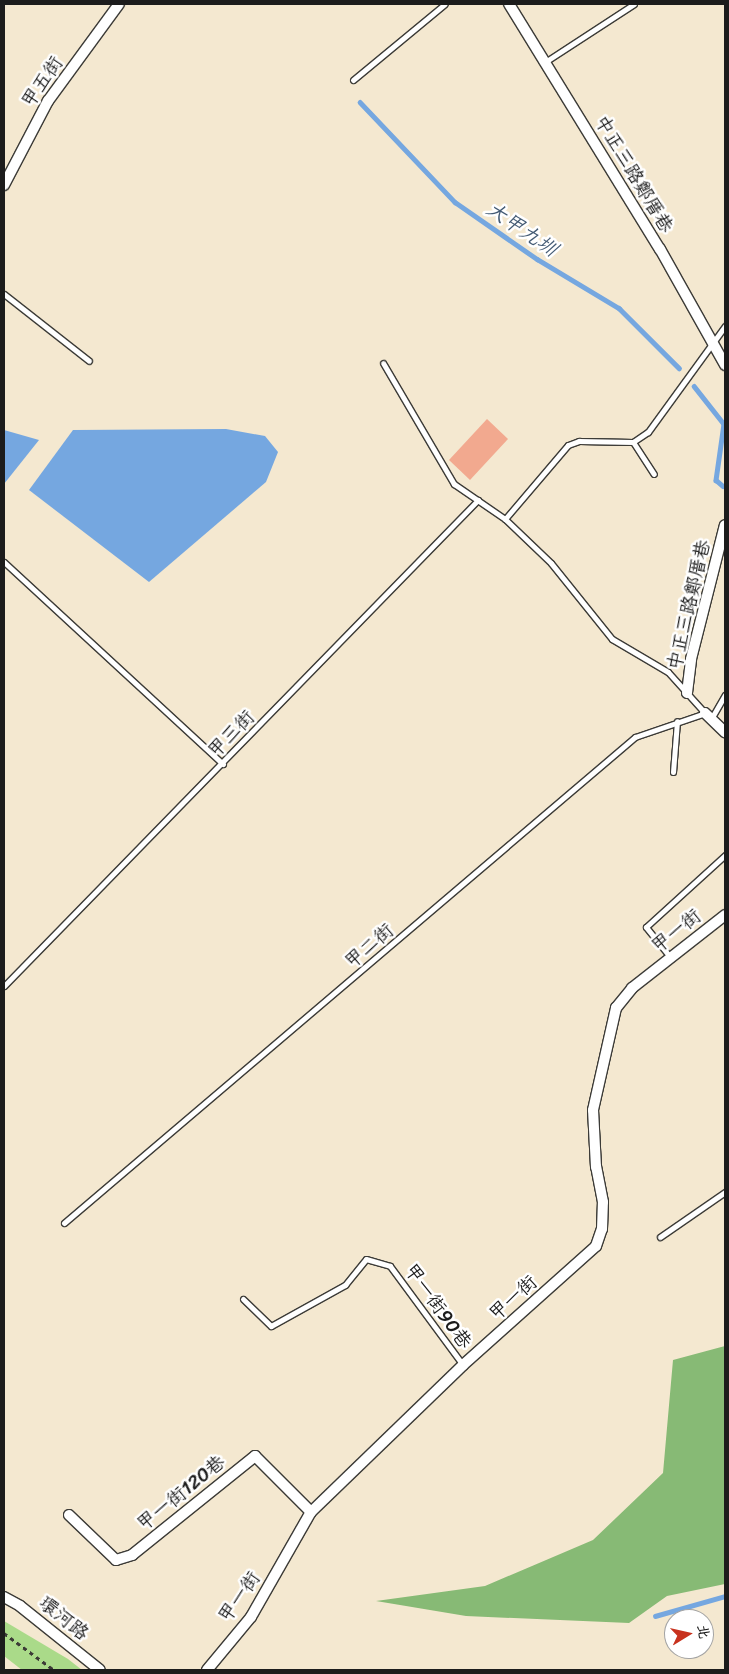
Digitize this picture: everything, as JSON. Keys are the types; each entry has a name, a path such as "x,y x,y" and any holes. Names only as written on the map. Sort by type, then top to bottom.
{"street":[{"name":"甲五街","path":"4,185 48,101 119,4"},
{"name":"中正三路鄭厝巷","path":"509,4 725,365"},
{"name":"中正三路鄭厝巷","path":"687,693 691,659 725,526"},
{"path":"708,716 725,732"},
{"name":"甲一街","path":"207,1670 251,1618 310,1512 463,1365 596,1246 602,1229 602,1202 596,1166 593,1110 616,1008 632,988 725,915"},
{"name":"甲一街120巷","path":"69,1515 116,1560 132,1555 255,1456 310,1512"},
{"name":"環河路","path":"4,1597 20,1606 100,1670"}],"lane":[{"path":"353,80 445,4"},
{"path":"545,62 634,4"},
{"path":"4,294 90,361"},
{"path":"505,519 568,445 579,440 633,442 648,432 712,341 725,326"},
{"path":"383,363 454,484 505,519 550,563 612,638 668,672 708,716 725,694"},
{"path":"633,442 654,474"},
{"name":"甲三街","path":"4,986 223,764 478,500"},
{"path":"4,562 223,764"},
{"name":"甲二街","path":"64,1223 636,737 677,721 708,716"},
{"path":"673,772 677,721"},
{"path":"671,958 646,927 725,855"},
{"path":"660,1237 725,1192"},
{"name":"甲一街90巷","path":"243,1299 271,1326 345,1285 366,1259 390,1266 463,1365"}],"path":[{"path":"4,1633 54,1670"}],"green space":[{"path":"725,1346 725,1584 667,1596 629,1623 466,1616 376,1601 485,1586 593,1540 663,1473 673,1360"},
{"path":"4,1621 68,1659 82,1670 22,1670 4,1656"}],"water":[{"path":"226,429 265,436 278,452 266,482 149,582 29,490 73,430"},
{"path":"4,430 39,440 4,484"}],"building":[{"path":"487,419 508,439 470,480 449,460"}],"waterway":[{"name":"大甲九圳","path":"360,102 455,202 537,259 619,308 679,368"},
{"name":"大甲九圳","path":"694,386 724,424 716,480 723,486"},
{"name":"大甲九圳","path":"655,1616 725,1596"}]}
